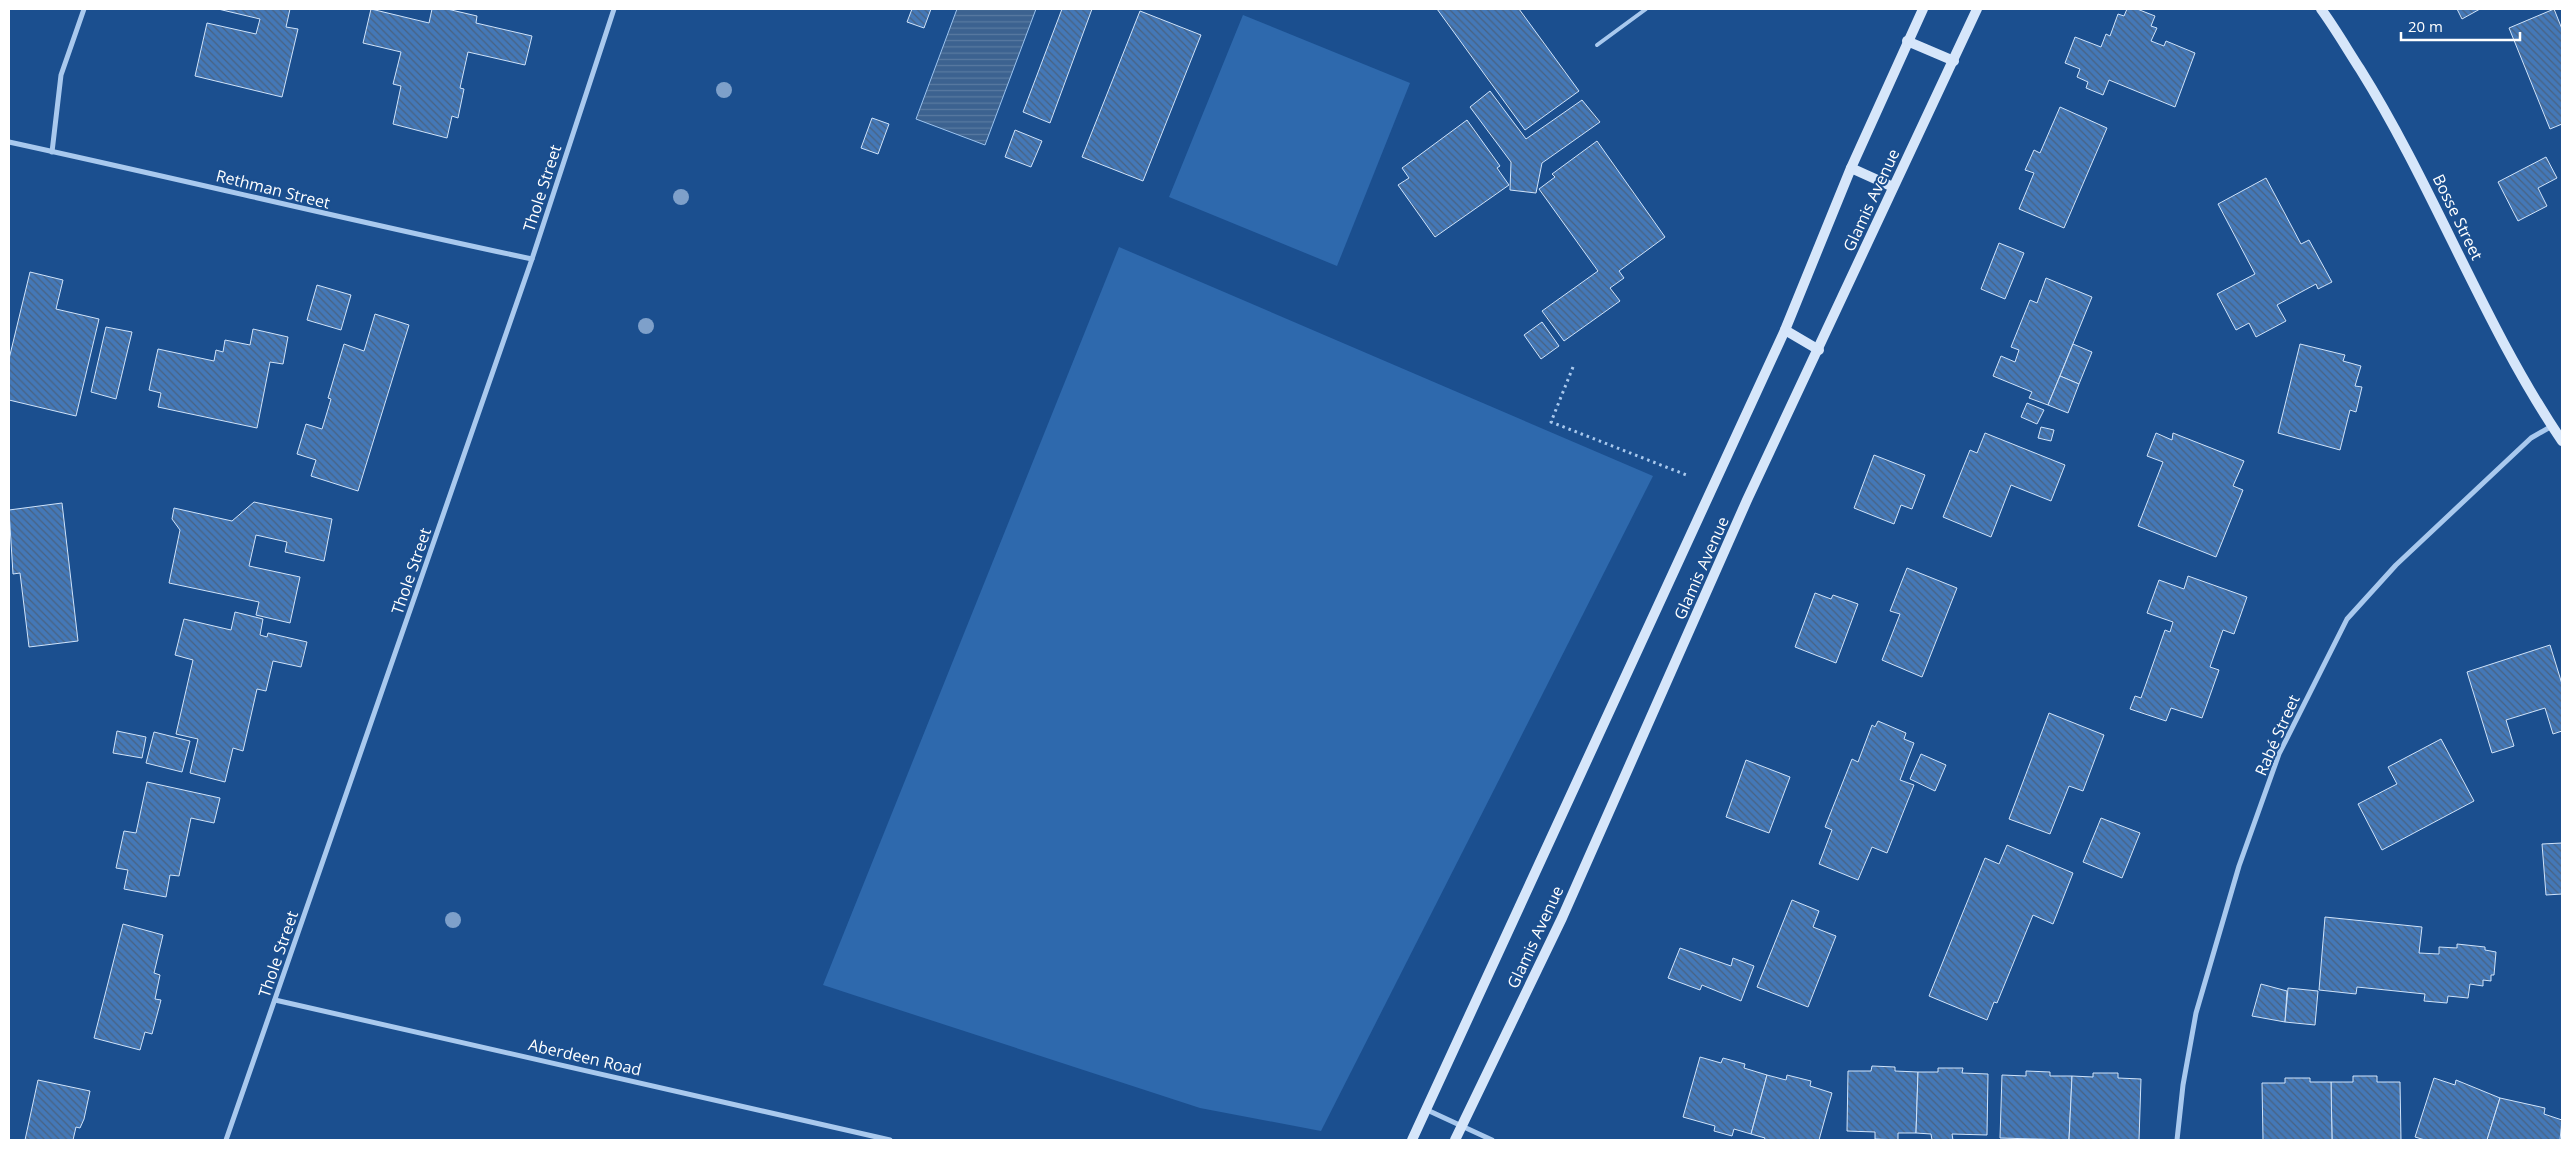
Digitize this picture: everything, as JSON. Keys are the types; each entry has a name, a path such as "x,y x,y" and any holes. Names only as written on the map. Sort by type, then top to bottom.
{"main road":[{"name":"Glamis Avenue","path":"1412,1140 1424,1109 1785,330 1851,168 1923,9"},
{"name":"Glamis Avenue","path":"1455,1140 1562,918 1747,500 1978,9"},
{"name":"Bosse Street","path":"2320,9 2384,107 2426,185 2495,328 2562,441"},
{"path":"1907,41 1954,61"},
{"path":"1851,168 1893,187"},
{"path":"1785,330 1819,350"}],"street":[{"path":"52,152 61,75 84,9"},
{"name":"Thole Street","path":"226,1140 532,259 614,9"},
{"name":"Rethman Street","path":"9,142 158,174 309,211 532,259"},
{"name":"Rabé Street","path":"2177,1140 2183,1085 2196,1013 2239,866 2279,754 2347,619 2396,566 2531,438 2552,426"},
{"name":"Aberdeen Road","path":"275,1000 890,1140"},
{"path":"1424,1109 1492,1140"}],"lane":[{"path":"1597,45 1646,9"}],"path":[{"path":"1573,367 1551,422 1712,485"}],"shaded area":[{"path":"957,9 1036,9 985,145 916,119"},
{"path":"1243,15 1410,83 1337,266 1169,197"},
{"path":"1119,247 1653,476 1321,1131 1200,1108 823,985"}],"building":[{"path":"218,9 290,9 286,27 298,29 282,97 195,76 207,23 256,34 260,19"},
{"path":"371,9 429,23 432,9 447,9 477,16 476,23 532,36 525,65 468,52 460,88 464,89 458,118 452,116 447,138 393,124 401,86 393,84 401,52 363,43"},
{"path":"912,9 931,9 924,28 907,22"},
{"path":"1062,9 1092,9 1050,123 1023,112"},
{"path":"1437,9 1519,9 1579,91 1525,130"},
{"path":"2127,9 2137,9 2155,16 2151,26 2157,28 2151,41 2164,46 2166,41 2195,53 2175,107 2109,80 2103,95 2086,88 2088,82 2077,77 2080,69 2065,63 2075,37 2101,47 2106,34 2110,36 2118,14 2124,16"},
{"path":"2457,9 2480,9 2462,19"},
{"path":"2554,9 2562,29 2562,124 2550,129 2509,28"},
{"path":"1140,11 1201,35 1143,181 1082,157"},
{"path":"1490,91 1526,139 1582,100 1600,122 1542,163 1536,193 1510,190 1511,162 1470,107"},
{"path":"2060,107 2107,128 2064,228 2019,209 2034,173 2025,170 2034,150 2040,153"},
{"path":"872,118 889,124 878,154 861,148"},
{"path":"1467,120 1500,166 1497,168 1509,185 1435,237 1398,185 1409,178 1402,168"},
{"path":"1015,130 1042,141 1031,167 1005,157"},
{"path":"1597,141 1665,237 1619,271 1624,278 1610,288 1620,301 1564,341 1542,311 1598,271 1539,189 1555,177 1552,174"},
{"path":"2546,157 2557,178 2538,188 2547,206 2518,221 2498,182"},
{"path":"2266,178 2301,244 2309,240 2332,282 2318,289 2316,284 2277,305 2286,321 2256,337 2249,323 2236,330 2217,294 2255,274 2218,204"},
{"path":"1999,243 2024,253 2005,299 1981,289"},
{"path":"30,272 63,280 56,309 99,319 76,416 9,400 9,359"},
{"path":"2046,278 2092,297 2048,405 2029,398 2032,392 1993,376 2001,356 2015,362 2019,350 2011,347 2030,300 2037,303"},
{"path":"317,285 351,295 341,330 307,320"},
{"path":"375,314 409,325 358,491 311,476 316,460 297,454 306,424 322,429 331,399 328,398 344,344 364,351"},
{"path":"1542,322 1559,346 1541,359 1524,335"},
{"path":"106,327 132,332 116,399 91,392"},
{"path":"253,329 288,337 283,364 270,362 257,428 158,407 161,393 149,390 158,349 214,361 216,350 223,352 225,340 250,345"},
{"path":"2073,344 2092,352 2079,384 2060,376"},
{"path":"2300,344 2345,355 2343,361 2361,366 2355,386 2362,387 2356,412 2350,410 2340,450 2278,433"},
{"path":"2060,376 2079,384 2068,413 2048,405"},
{"path":"2027,403 2044,410 2037,424 2021,417"},
{"path":"2041,427 2054,430 2051,441 2038,438"},
{"path":"1985,433 2065,465 2051,501 2011,485 1991,537 1943,517 1970,450 1977,453"},
{"path":"2156,433 2172,440 2173,433 2244,461 2233,486 2243,490 2216,557 2138,526 2163,462 2147,456"},
{"path":"1874,455 1925,475 1912,509 1901,505 1894,524 1854,508"},
{"path":"254,502 332,519 324,561 285,552 287,542 256,535 249,566 300,577 290,623 256,615 259,602 169,583 180,530 172,519 174,508 232,521"},
{"path":"62,503 78,641 29,647 20,573 13,574 9,510"},
{"path":"1907,568 1957,588 1922,677 1882,660 1900,614 1890,611"},
{"path":"2188,576 2247,597 2234,634 2223,630 2210,667 2219,670 2202,718 2171,708 2166,721 2130,709 2135,696 2141,698 2165,630 2170,632 2173,622 2147,613 2159,580 2184,589"},
{"path":"1815,593 1831,599 1833,595 1858,604 1836,663 1795,647"},
{"path":"235,612 263,619 260,635 267,637 268,633 307,642 301,667 273,661 266,691 257,689 243,751 233,748 225,782 190,773 198,739 176,734 193,660 175,655 184,619 231,630"},
{"path":"2550,645 2562,684 2562,731 2553,734 2545,708 2506,720 2514,746 2492,753 2467,672"},
{"path":"2049,713 2104,735 2083,791 2069,786 2050,834 2009,819"},
{"path":"1878,721 1906,733 1904,739 1914,743 1900,780 1914,785 1887,853 1872,847 1858,880 1819,864 1832,830 1825,827 1852,759 1858,762 1872,725 1875,727"},
{"path":"117,731 146,737 142,758 113,753"},
{"path":"154,732 190,741 182,772 146,763"},
{"path":"2441,739 2474,801 2382,850 2358,804 2397,784 2388,767"},
{"path":"1921,754 1946,765 1935,791 1910,779"},
{"path":"1746,760 1790,777 1769,833 1726,817"},
{"path":"147,782 220,798 214,823 191,818 179,876 170,875 166,897 124,889 128,870 116,868 124,831 136,833"},
{"path":"2101,818 2140,833 2122,878 2083,862"},
{"path":"2562,843 2562,894 2546,895 2542,844"},
{"path":"2007,845 2073,873 2053,924 2033,915 1997,1003 1994,1002 1987,1020 1929,996 1985,858 1999,864"},
{"path":"1792,900 1819,911 1813,927 1836,936 1808,1007 1757,987"},
{"path":"2325,917 2422,927 2419,953 2439,954 2439,947 2457,948 2457,944 2485,947 2485,950 2496,952 2494,975 2491,975 2491,981 2483,980 2483,986 2470,984 2468,998 2448,996 2447,1003 2424,1001 2425,994 2357,987 2356,994 2319,990"},
{"path":"123,924 163,935 154,973 160,975 155,999 161,1000 152,1034 145,1032 140,1050 94,1038"},
{"path":"1680,948 1731,966 1733,958 1754,966 1741,1001 1702,985 1700,990 1668,978"},
{"path":"2261,984 2287,991 2285,1022 2252,1016"},
{"path":"2288,988 2318,991 2315,1025 2285,1022"},
{"path":"1700,1057 1721,1063 1723,1058 1745,1064 1744,1068 1767,1075 1751,1134 1734,1129 1732,1136 1714,1131 1715,1126 1683,1117"},
{"path":"1872,1066 1895,1067 1895,1071 1918,1072 1916,1133 1898,1133 1898,1140 1875,1139 1875,1132 1847,1131 1848,1071 1871,1071"},
{"path":"1938,1068 1963,1068 1962,1073 1988,1074 1987,1135 1952,1134 1953,1140 1932,1140 1931,1134 1916,1133 1918,1072 1938,1072"},
{"path":"2026,1071 2050,1072 2050,1076 2072,1076 2069,1140 2000,1138 2002,1075 2026,1076"},
{"path":"2093,1073 2118,1073 2118,1078 2141,1079 2139,1140 2069,1140 2072,1076 2093,1077"},
{"path":"1767,1075 1786,1080 1787,1075 1811,1081 1810,1086 1832,1093 1819,1140 1764,1140 1765,1138 1751,1134"},
{"path":"2353,1076 2377,1076 2377,1082 2400,1082 2401,1140 2332,1140 2331,1082 2353,1082"},
{"path":"2285,1078 2310,1078 2310,1082 2331,1082 2332,1140 2263,1140 2262,1083 2285,1083"},
{"path":"2434,1078 2455,1085 2456,1080 2500,1098 2487,1140 2425,1140 2415,1137"},
{"path":"38,1080 90,1091 84,1119 80,1128 76,1127 73,1140 25,1140"},
{"path":"2500,1098 2545,1108 2544,1114 2562,1120 2560,1140 2487,1140"}]}
